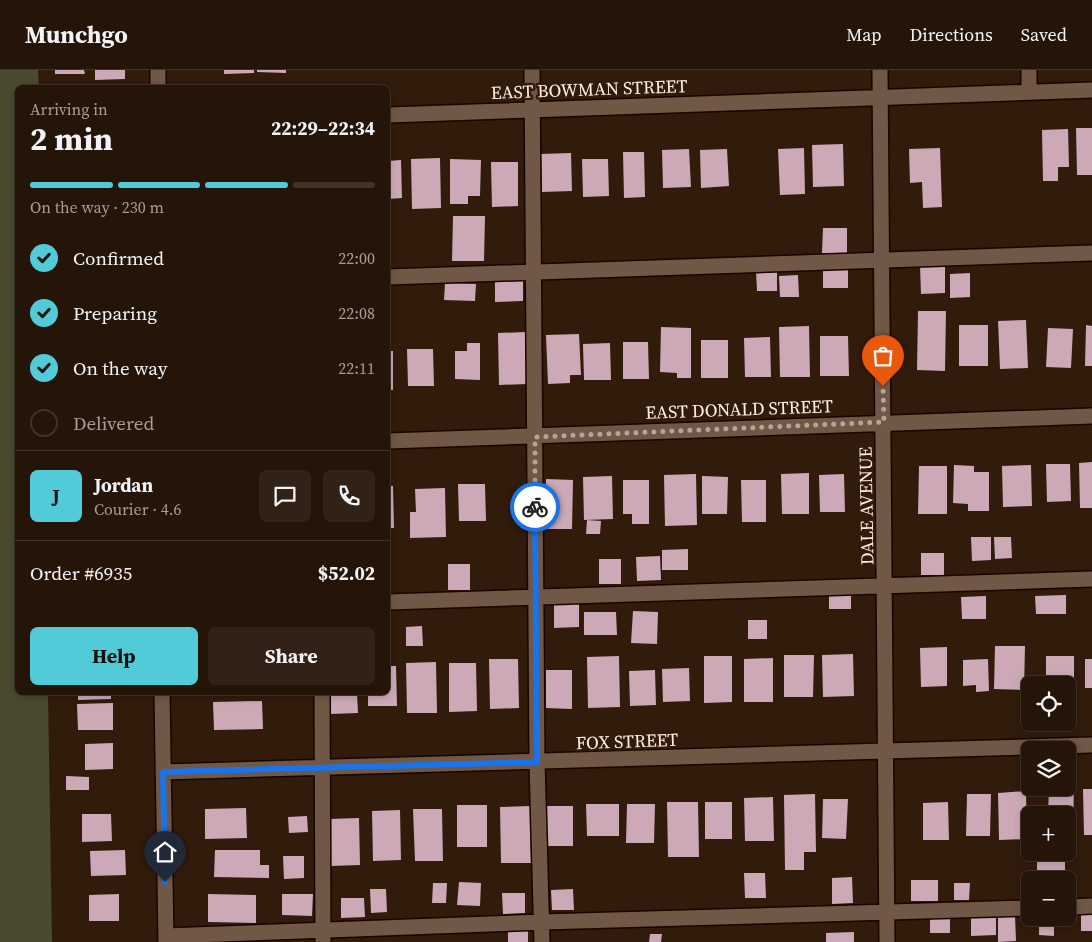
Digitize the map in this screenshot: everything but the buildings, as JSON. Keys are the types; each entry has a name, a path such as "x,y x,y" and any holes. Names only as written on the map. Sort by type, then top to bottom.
{"street":[{"path":"158,70 158,85"},
{"path":"532,70 537,762 542,942"},
{"name":"DALE AVENUE","path":"880,70 886,587 887,942"},
{"path":"1029,70 1029,92"},
{"name":"EAST BOWMAN STREET","path":"390,115 880,96 1092,90"},
{"path":"390,276 534,273 1092,253"},
{"name":"EAST DONALD STREET","path":"390,441 1092,416"},
{"path":"390,602 1092,579"},
{"path":"162,695 166,939 323,936 542,922 887,914 1021,908"},
{"path":"322,695 323,936"},
{"name":"FOX STREET","path":"163,772 322,769 1092,745"},
{"path":"1076,906 1092,906"}],"green space":[{"path":"0,70 38,70 39,85 15,85 15,695 48,695 52,942 0,942"}],"way so far":[{"path":"535,507 535,437 884,422 883,386"}],"route":[{"path":"165,882 163,772 537,762 535,507"}]}
